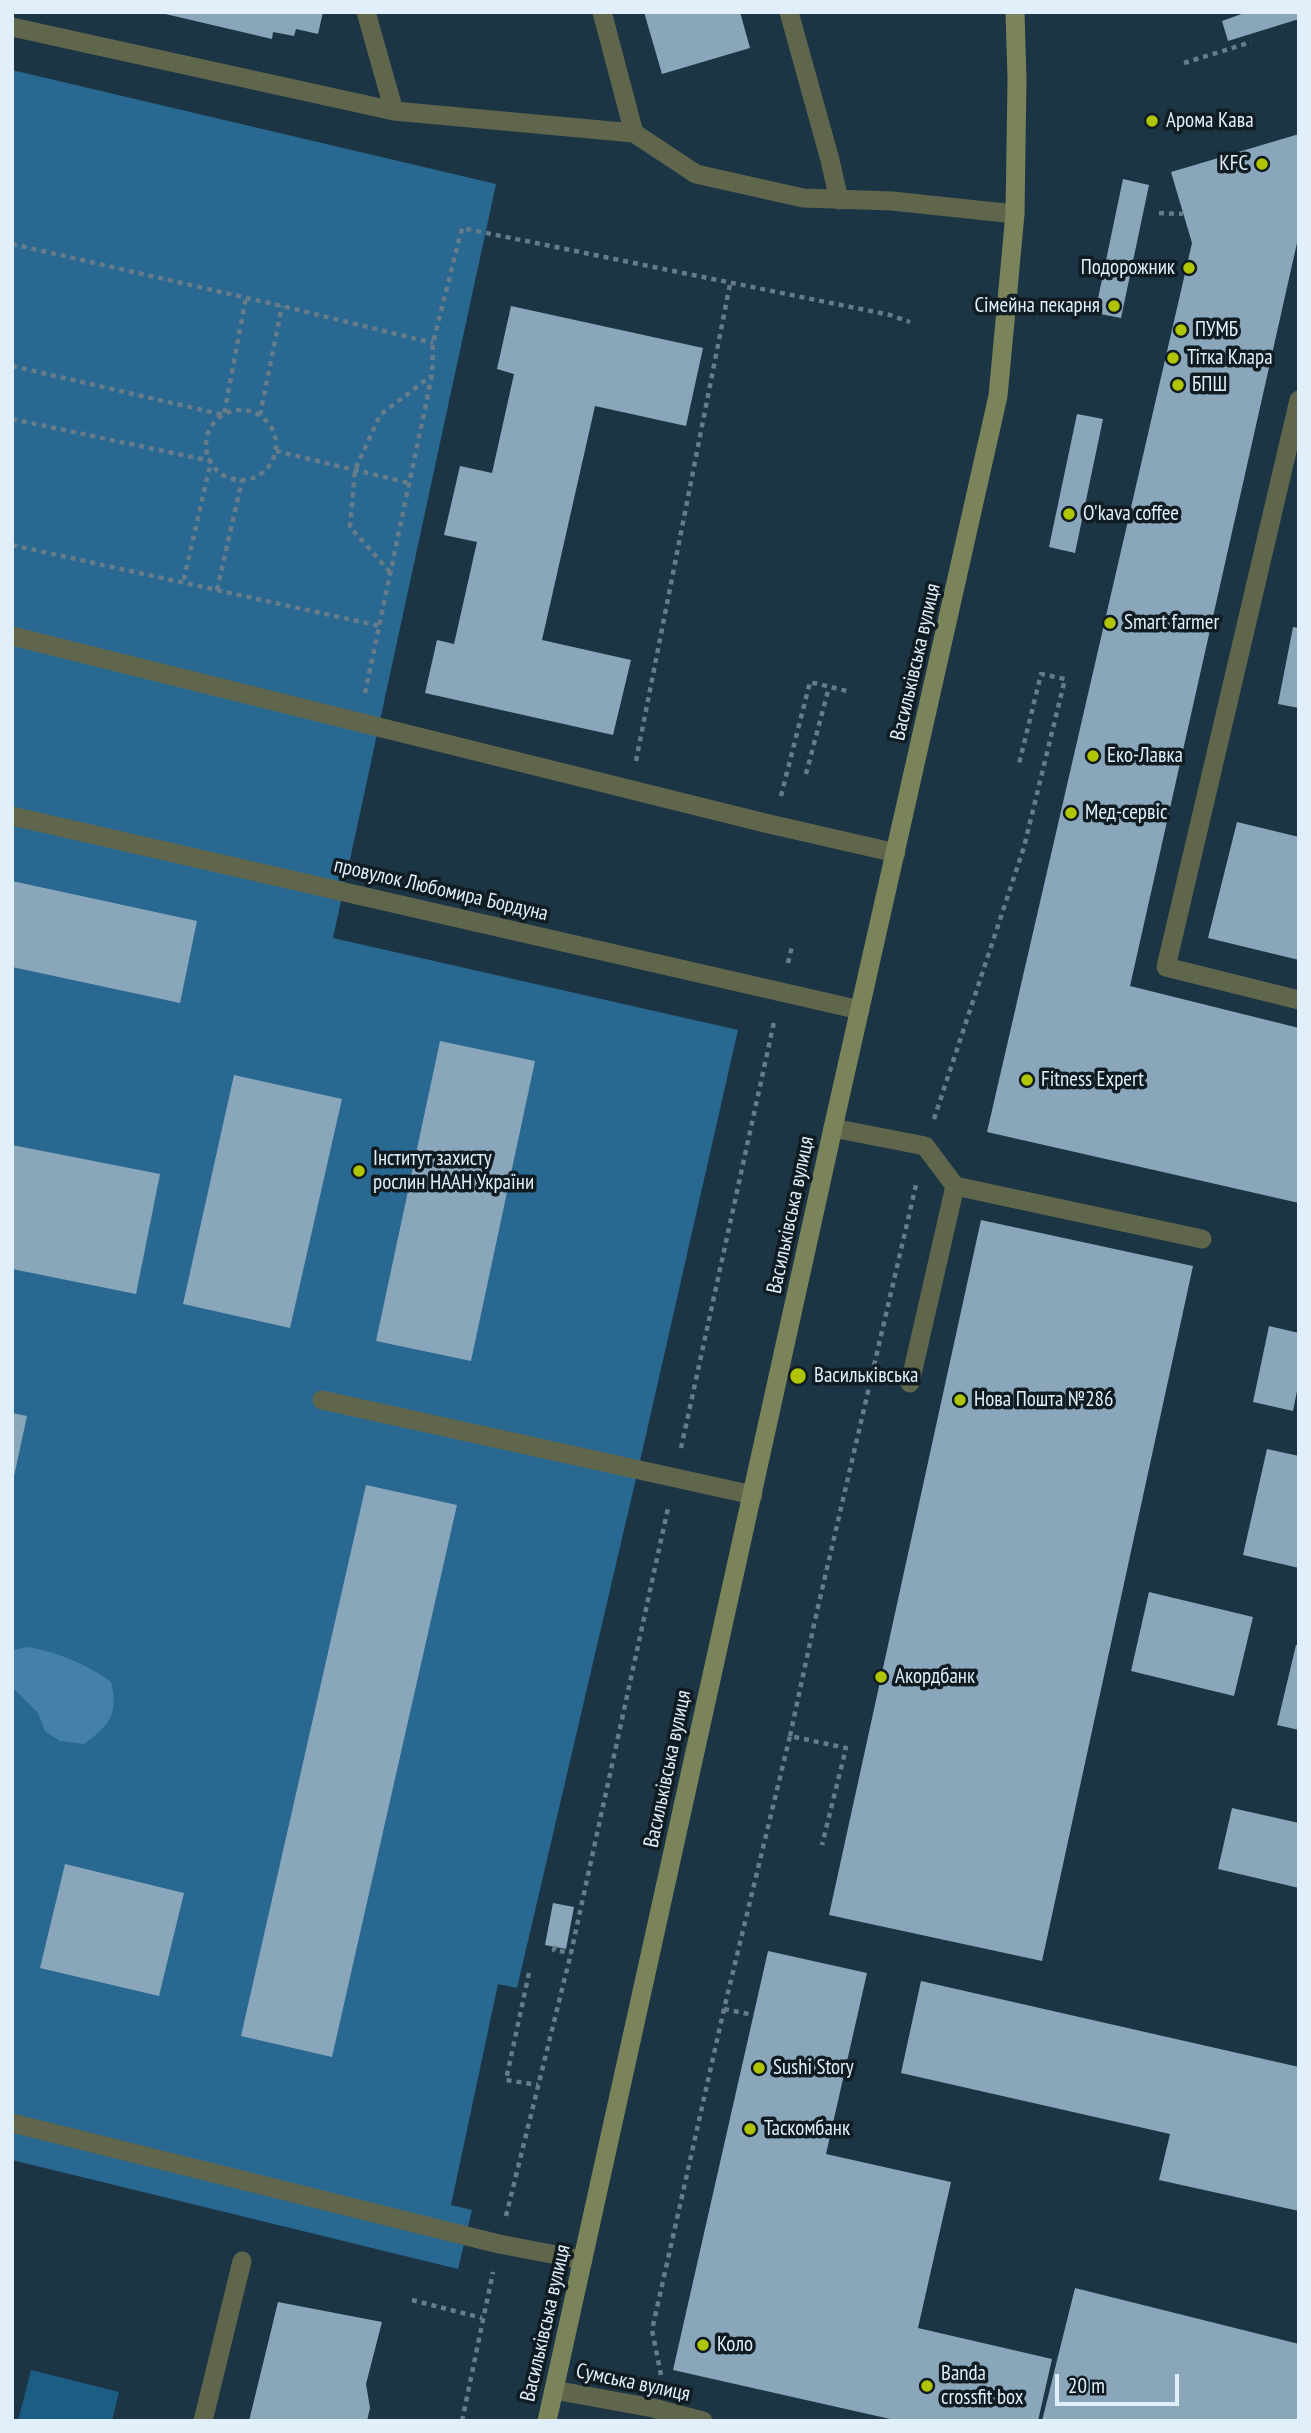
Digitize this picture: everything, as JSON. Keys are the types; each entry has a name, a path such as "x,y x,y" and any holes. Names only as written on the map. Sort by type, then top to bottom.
{"main road":[{"name":"Васильківська вулиця","path":"547,2421 833,1128 999,396 1016,214 1017,79 1014,12"}],"street":[{"path":"366,12 394,111"},
{"path":"602,12 634,133"},
{"path":"789,12 839,200"},
{"path":"12,27 394,111 634,133 696,174 803,198 892,201 1016,214"},
{"path":"1299,400 1166,967 1299,1000"},
{"path":"12,636 630,790 896,853"},
{"name":"провулок Любомира Бордуна","path":"12,816 860,1010"},
{"path":"833,1128 925,1146 954,1186 1202,1239"},
{"path":"910,1383 954,1186"},
{"path":"322,1400 753,1495"},
{"path":"12,2123 499,2244 583,2260"},
{"path":"203,2421 242,2261"},
{"name":"Сумська вулиця","path":"554,2390 653,2408 703,2421"}],"path":[{"path":"1184,63 1251,42"},
{"path":"1159,213 1183,214"},
{"path":"359,722 432,375 433,344 462,228 890,315 910,322"},
{"path":"12,244 246,297 433,344"},
{"path":"630,790 730,284"},
{"path":"224,415 246,297"},
{"path":"260,415 282,306"},
{"path":"12,366 224,415"},
{"path":"390,572 349,527 355,470 380,415 432,375"},
{"path":"12,419 211,461 224,475 242,480 264,471 276,452 274,431 260,415 242,410 224,415 217,420 208,436 211,461 183,583"},
{"path":"276,452 409,483"},
{"path":"216,590 242,480"},
{"path":"12,545 380,626"},
{"path":"1019,764 1041,674"},
{"path":"792,801 781,798 810,682 851,692"},
{"path":"806,774 829,687"},
{"path":"463,2421 482,2318 571,1953 776,1014"},
{"path":"661,2375 652,2330 724,2009 790,1736 846,1748 822,1845"},
{"path":"555,1946 554,1950 571,1953"},
{"path":"529,1973 506,2080 538,2085"},
{"path":"724,2009 754,2015"},
{"path":"412,2300 482,2318"}],"shaded area":[{"path":"12,70 496,184 333,938 738,1030 517,1988 498,1984 451,2205 472,2210 458,2269 12,2160"},
{"path":"29,1647 72,1660 111,1682 114,1703 110,1718 100,1731 84,1744 60,1741 45,1731 38,1713 12,1687 12,1650"},
{"path":"31,2370 119,2392 112,2421 18,2421"}],"building":[{"path":"157,12 323,12 318,34 296,29 294,36 273,32 272,39"},
{"path":"644,12 740,12 750,48 662,74"},
{"path":"1247,12 1299,12 1299,19 1228,41 1222,21"},
{"path":"1299,134 1299,234 1130,986 1299,1028 1299,1203 987,1132 1192,243 1171,172"},
{"path":"1123,179 1149,185 1121,318 1095,313"},
{"path":"511,306 703,348 686,426 595,406 542,640 631,660 613,735 425,693 437,640 454,644 477,542 444,535 460,466 492,473 514,374 497,369"},
{"path":"1077,414 1103,419 1075,553 1049,547"},
{"path":"1293,627 1299,628 1299,708 1278,704"},
{"path":"1237,822 1299,837 1299,960 1208,938"},
{"path":"12,881 197,921 180,1003 12,967"},
{"path":"440,1041 535,1061 471,1361 376,1341"},
{"path":"234,1075 342,1099 290,1328 183,1304"},
{"path":"12,1145 160,1174 136,1294 12,1269"},
{"path":"981,1220 1193,1266 1042,1961 829,1915"},
{"path":"1269,1326 1299,1333 1299,1381 1293,1411 1253,1402"},
{"path":"12,1413 27,1416 13,1481 12,1481"},
{"path":"1267,1449 1299,1456 1299,1568 1243,1555"},
{"path":"366,1485 457,1505 332,2057 241,2036"},
{"path":"1149,1592 1253,1617 1234,1696 1131,1671"},
{"path":"1296,1645 1299,1645 1299,1730 1277,1725"},
{"path":"1232,1808 1299,1823 1299,1888 1218,1869"},
{"path":"65,1864 184,1893 159,1996 40,1968"},
{"path":"553,1903 574,1907 566,1949 545,1945"},
{"path":"768,1951 867,1973 826,2154 951,2182 918,2328 1052,2359 1038,2421 899,2421 673,2370"},
{"path":"921,1981 1299,2067 1299,2211 1159,2180 1170,2134 901,2073"},
{"path":"1075,2288 1299,2344 1299,2421 1042,2421"},
{"path":"278,2302 382,2322 366,2384 370,2408 367,2421 249,2421"}],"place":[{"name":"Арома Кава","path":"1152,121"},
{"name":"KFC","path":"1262,164"},
{"name":"Подорожник","path":"1189,268"},
{"name":"Сімейна пекарня","path":"1114,306"},
{"name":"ПУМБ","path":"1181,330"},
{"name":"Тітка Клара","path":"1173,358"},
{"name":"БПШ","path":"1178,385"},
{"name":"O'kava coffee","path":"1069,514"},
{"name":"Smart farmer","path":"1110,623"},
{"name":"Еко-Лавка","path":"1093,756"},
{"name":"Мед-сервіс","path":"1071,813"},
{"name":"Fitness Expert","path":"1027,1080"},
{"name":"Інститут захисту рослин НААН України","path":"359,1171"},
{"name":"Васильківська","path":"798,1376"},
{"name":"Нова Пошта №286","path":"960,1400"},
{"name":"Акордбанк","path":"881,1677"},
{"name":"Sushi Story","path":"759,2068"},
{"name":"Таскомбанк","path":"750,2129"},
{"name":"Коло","path":"703,2345"},
{"name":"Banda crossfit box","path":"927,2386"}]}
